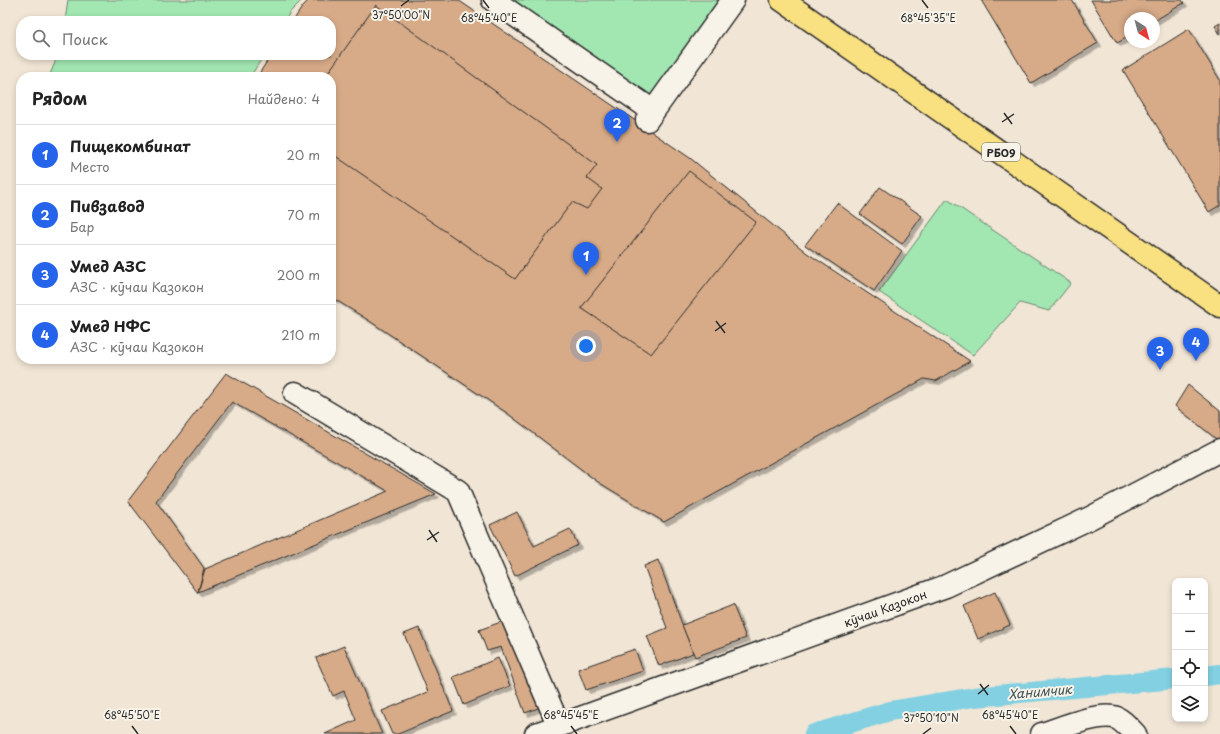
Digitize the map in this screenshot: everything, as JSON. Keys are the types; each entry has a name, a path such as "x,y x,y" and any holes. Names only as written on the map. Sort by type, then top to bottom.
{"highway":[{"name":"РБ09","path":"782,0 1220,306"}],"street":[{"path":"493,0 650,116 734,0"},
{"path":"295,392 458,491 559,726"},
{"name":"кӯчаи Казокон","path":"536,734 946,586 1090,518 1220,450"},
{"path":"1042,734 1098,717 1114,717 1126,724 1135,734"}],"green space":[{"path":"68,0 302,0 288,16 66,16"},
{"path":"510,0 719,0 651,96"},
{"path":"56,60 261,60 253,72 51,72"},
{"path":"947,199 1071,283 1049,311 1020,303 973,355 879,292"}],"building":[{"path":"309,0 458,0 690,158 807,253 970,361 936,381 924,379 664,522 598,482 507,413 336,300 336,72 260,72 268,60 336,60 336,16 296,16"},
{"path":"981,0 1072,0 1098,43 1031,83"},
{"path":"1091,0 1182,0 1184,3 1160,17 1160,12 1124,12 1124,39 1117,43"},
{"path":"376,5 597,165 587,178 602,189 587,209 572,202 515,279 336,156 336,72 329,72"},
{"path":"1220,23 1220,34 1215,26"},
{"path":"1189,29 1220,80 1220,205 1209,212 1123,70"},
{"path":"689,171 756,222 651,354 581,308"},
{"path":"880,187 922,216 902,244 860,214"},
{"path":"837,203 902,251 874,291 805,245"},
{"path":"226,373 436,494 198,592 128,501","holes":["232,402 388,491 205,569 199,588 204,568 156,501"]},
{"path":"1188,385 1220,411 1220,442 1175,406"},
{"path":"517,512 534,546 570,529 578,545 515,576 490,525"},
{"path":"658,560 693,653 659,666 647,636 667,628 644,566"},
{"path":"995,592 1010,625 978,639 964,606"},
{"path":"733,605 746,638 695,657 682,625"},
{"path":"509,619 541,707 525,713 501,647 487,651 479,630"},
{"path":"419,628 453,711 398,734 392,734 382,711 428,692 404,634"},
{"path":"344,646 382,734 325,734 356,720 344,691 333,696 316,658"},
{"path":"635,649 643,671 586,690 578,669"},
{"path":"498,658 510,686 464,705 453,677"}],"waterway":[{"name":"Ханимчик","path":"1208,676 1220,674"},
{"name":"Ханимчик","path":"814,734 890,711 974,697 1172,679"}],"place":[{"name":"Пивзавод","path":"617,142"},
{"name":"Пищекомбинат","path":"586,275"},
{"name":"Умед НФС","path":"1196,361"},
{"name":"Умед АЗС","path":"1160,370"}]}
